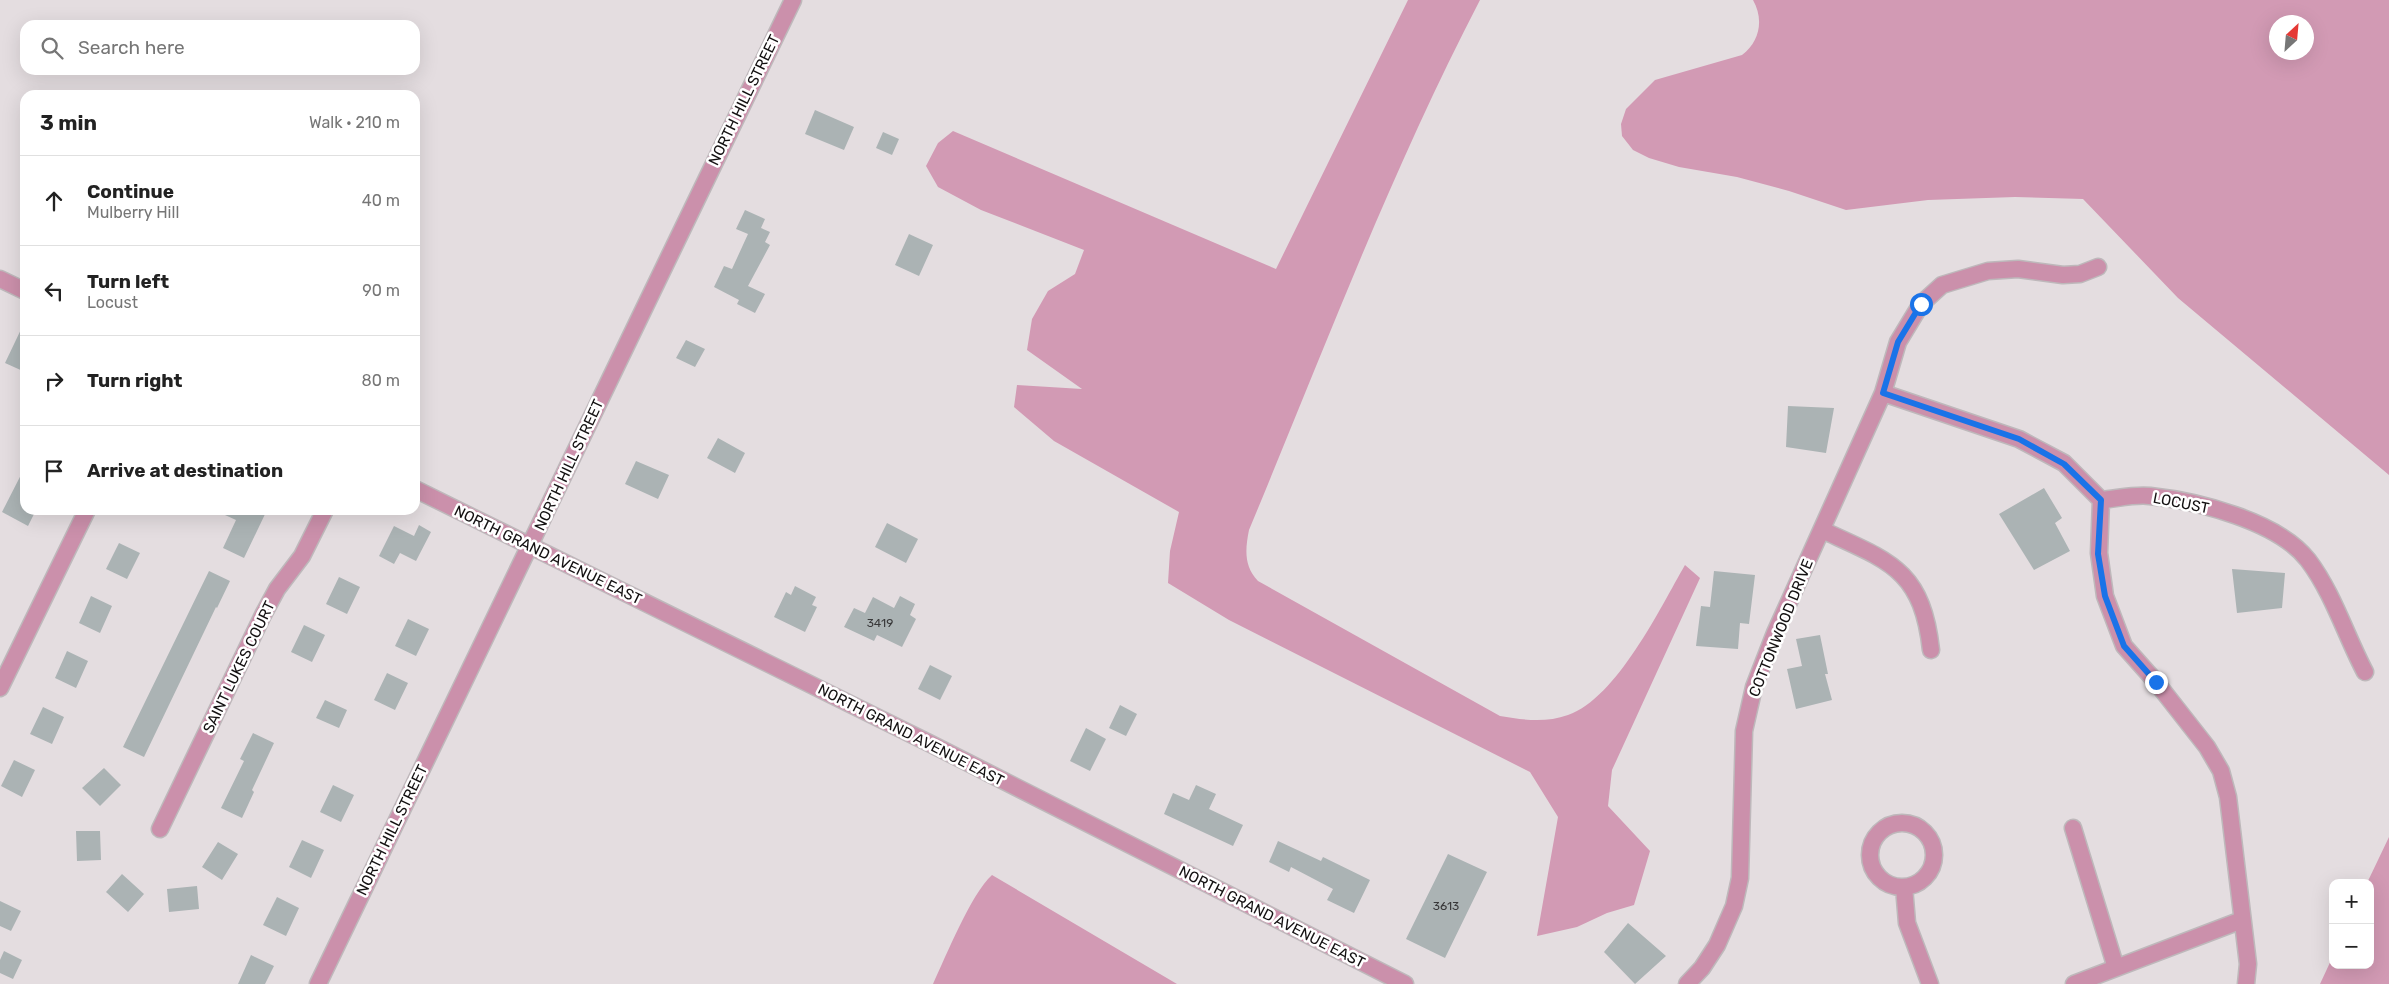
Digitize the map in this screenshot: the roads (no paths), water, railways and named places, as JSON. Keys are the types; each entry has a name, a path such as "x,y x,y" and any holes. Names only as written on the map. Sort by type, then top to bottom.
{"street":[{"name":"NORTH HILL STREET","path":"318,984 793,0"},
{"name":"COTTONWOOD DRIVE","path":"1687,984 1702,968 1717,945 1734,906 1740,878 1744,731 1752,695 1776,633 1883,393 1898,342 1921,304 1942,285 1988,271 2018,269 2063,275 2080,274 2098,267"},
{"path":"0,279 20,289"},
{"path":"1883,393 2019,439 2034,446 2064,464 2101,500 2098,554 2105,596 2124,646 2156,682 2207,747 2221,771 2228,797 2248,964 2246,984"},
{"name":"NORTH GRAND AVENUE EAST","path":"420,492 929,743 1405,984"},
{"name":"LOCUST","path":"2101,500 2149,496 2219,510 2248,520 2285,538 2308,560 2323,586 2365,672"},
{"path":"0,688 85,515"},
{"name":"SAINT LUKES COURT","path":"160,829 277,589 302,556 322,515"},
{"path":"1822,530 1885,559 1904,576 1917,596 1928,623 1931,650"},
{"path":"2073,828 2116,968"},
{"path":"1904,887 1907,923 1930,984"},
{"path":"2074,984 2242,920"}]}
